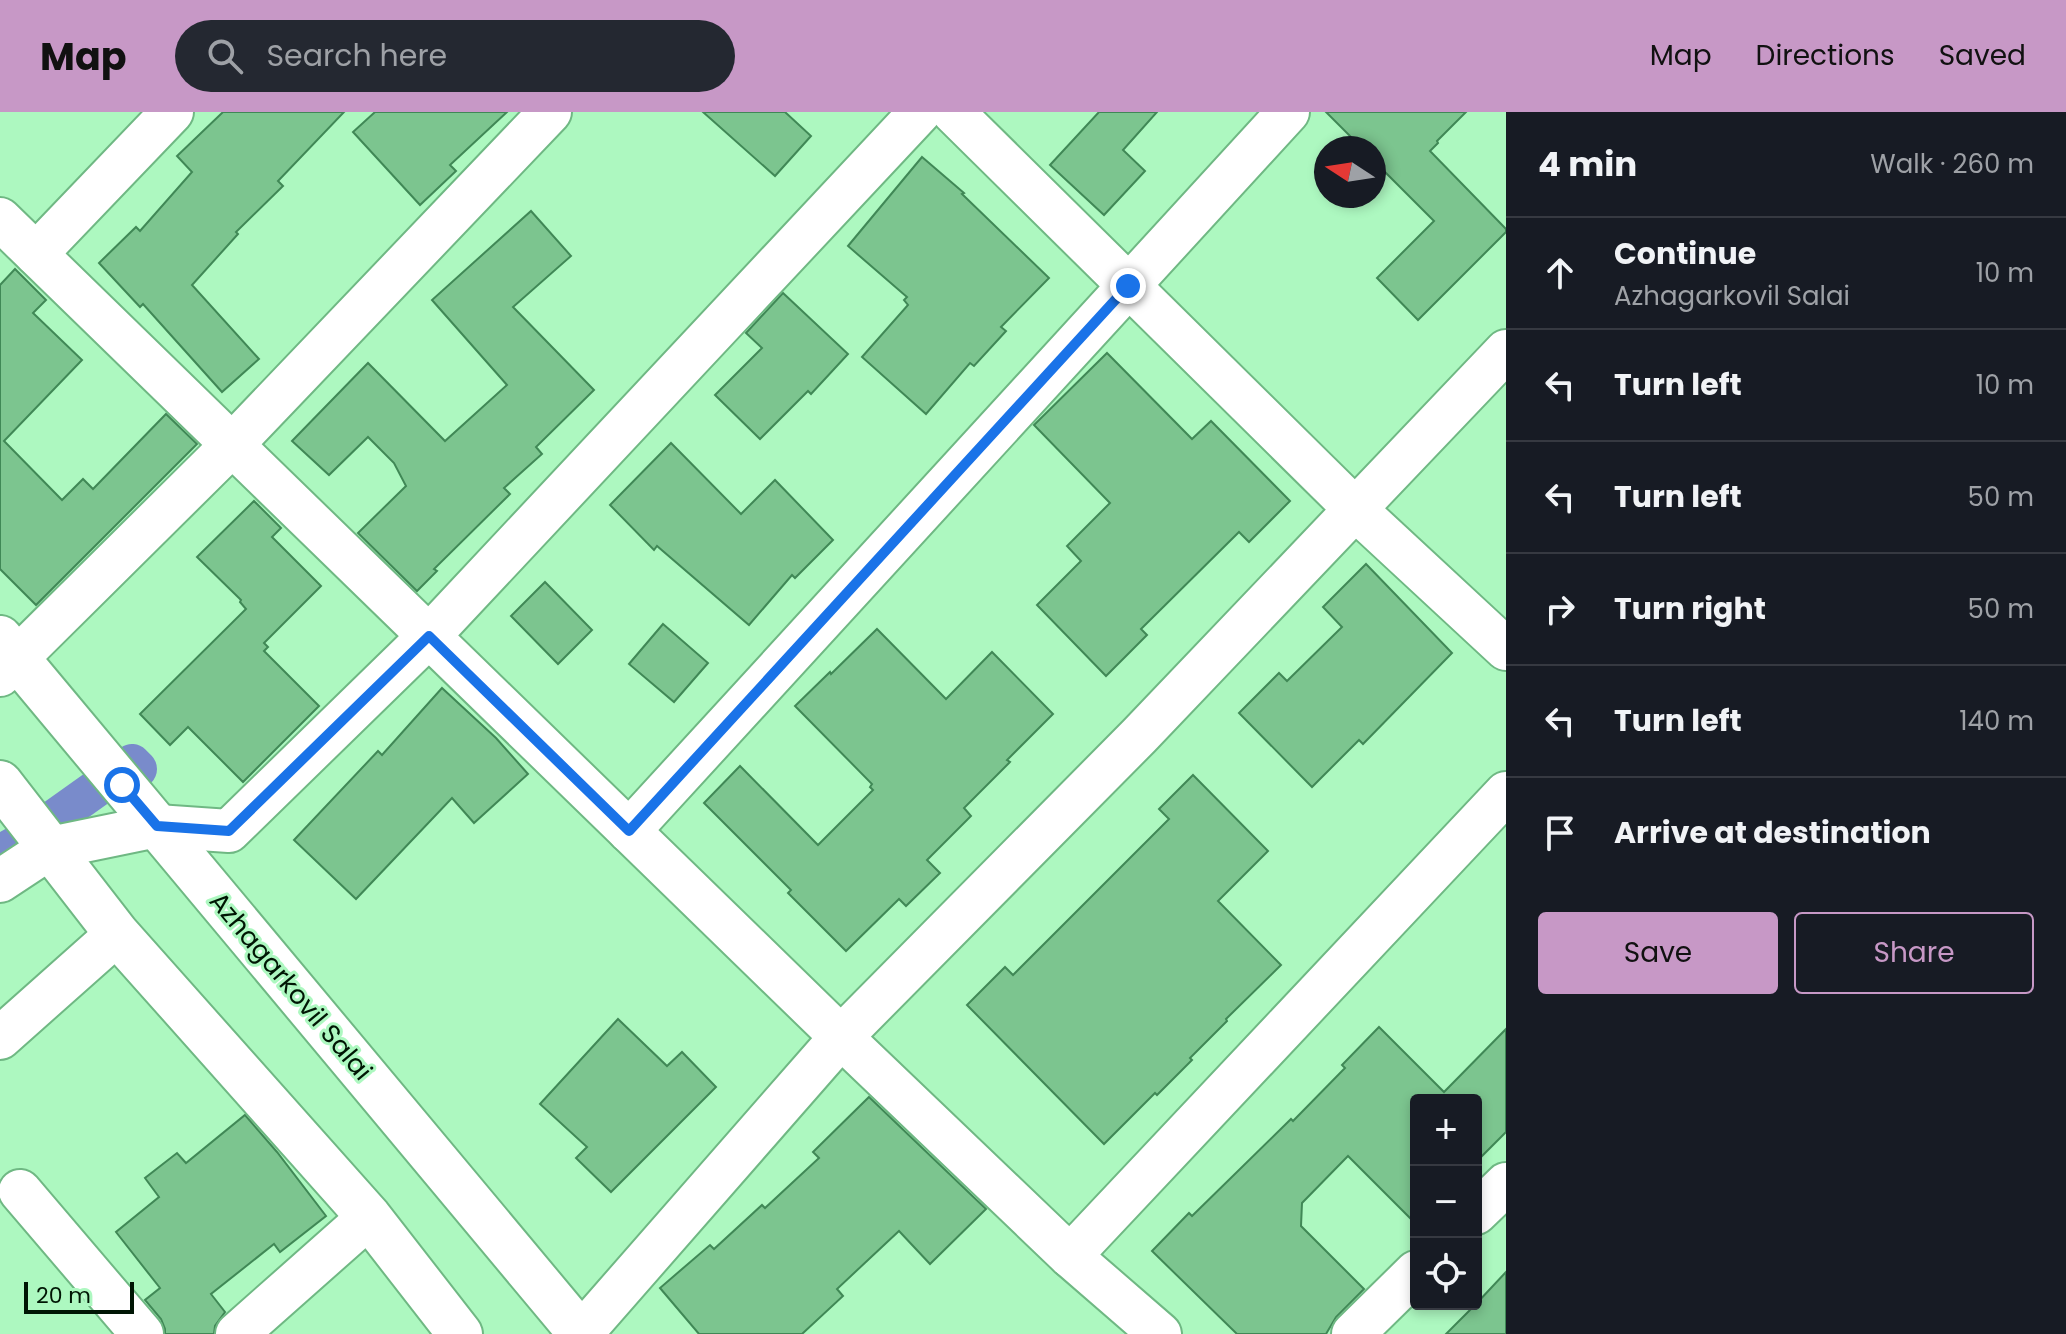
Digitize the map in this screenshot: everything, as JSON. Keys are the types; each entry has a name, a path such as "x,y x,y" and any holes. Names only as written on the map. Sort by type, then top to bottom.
{"main road":[{"name":"Azhagarkovil Salai","path":"6,657 112,773 588,1327"},
{"path":"0,783 117,934 369,1217 455,1332"}],"street":[{"path":"36,254 172,112"},
{"path":"6,657 232,445 550,112"},
{"path":"0,881 40,835 158,826 229,831 429,636 920,112"},
{"path":"953,112 1355,509 1506,649"},
{"path":"629,831 1288,112"},
{"path":"0,219 841,1037 1070,1256 1160,1334"},
{"path":"588,1327 841,1037 1139,736 1506,351"},
{"path":"1070,1256 1506,793"},
{"path":"0,1038 117,934"},
{"path":"1482,1207 1506,1184"},
{"path":"20,1191 142,1334"},
{"path":"237,1334 369,1217"},
{"path":"1353,1334 1410,1278"}],"building":[{"path":"223,112 344,112 278,181 283,186 236,232 238,234 192,285 259,359 222,392 143,304 140,307 99,263 136,227 140,231 192,172 177,156"},
{"path":"375,112 507,112 450,165 456,171 420,205 353,132"},
{"path":"703,112 785,112 811,136 775,176"},
{"path":"1099,112 1157,112 1123,150 1145,171 1104,215 1050,165"},
{"path":"1326,112 1466,112 1430,151 1506,232 1418,320 1377,278 1434,221 1386,173 1386,136 1350,136"},
{"path":"922,157 964,193 1049,278 1001,327 1006,331 974,366 970,363 926,414 862,357 908,305 904,300 907,297 848,246"},
{"path":"531,211 571,256 513,307 594,390 536,447 542,454 504,488 510,494 434,569 437,571 417,591 358,533 406,486 394,463 368,437 329,475 292,441 368,363 445,441 507,385 432,300"},
{"path":"15,269 46,300 33,313 82,360 4,441 62,500 83,479 93,489 166,414 197,444 36,605 0,569 0,285"},
{"path":"783,293 848,354 811,394 808,391 760,439 715,395 762,348 746,333"},
{"path":"1107,353 1192,439 1211,421 1290,501 1249,542 1239,532 1141,629 1147,635 1106,676 1037,605 1081,561 1067,546 1110,503 1034,425"},
{"path":"671,443 741,514 775,480 833,540 795,578 792,575 749,625 657,546 654,550 610,505"},
{"path":"254,501 281,528 272,537 321,586 264,643 268,647 264,651 319,706 243,782 188,727 170,745 140,714 246,609 241,600 197,557"},
{"path":"1366,564 1452,653 1363,744 1359,740 1312,787 1239,713 1279,673 1287,681 1342,627 1323,607"},
{"path":"545,582 592,630 558,664 511,616"},
{"path":"663,624 708,663 674,702 629,664"},
{"path":"877,629 946,699 992,652 1053,714 964,808 971,816 927,860 940,873 906,906 899,899 846,951 788,893 791,890 704,803 740,766 818,845 873,790 870,787 872,784 795,706"},
{"path":"442,688 496,738 528,774 474,823 452,798 356,899 294,840 378,751 382,755"},
{"path":"1193,775 1268,851 1218,901 1281,965 1226,1019 1190,1058 1192,1060 1104,1144 967,1005 1005,967 1013,975 1169,819 1159,809"},
{"path":"618,1019 667,1066 682,1052 716,1087 611,1192 576,1158 587,1147 540,1104"},
{"path":"1379,1027 1444,1092 1506,1029 1506,1132 1482,1156 1482,1094 1410,1094 1410,1218 1348,1156 1302,1203 1301,1226 1364,1289 1336,1317 1326,1334 1237,1334 1152,1251 1189,1213 1192,1216 1291,1119 1293,1121 1345,1068 1342,1065"},
{"path":"869,1097 986,1209 930,1264 899,1231 837,1289 843,1296 802,1334 699,1334 660,1288 710,1245 714,1249 762,1205 765,1208 819,1158 813,1152"},
{"path":"245,1115 326,1216 280,1252 274,1244 211,1294 225,1312 215,1326 214,1334 165,1334 161,1319 145,1300 160,1288 116,1232 159,1197 145,1178 177,1153 186,1163"},
{"path":"1506,1272 1506,1334 1446,1334 1470,1310 1482,1310 1482,1298"}],"waterway":[{"path":"0,854 132,763 138,769"}],"route":[{"path":"122,785 157,826 229,831 429,636 629,831 1128,286"}]}
